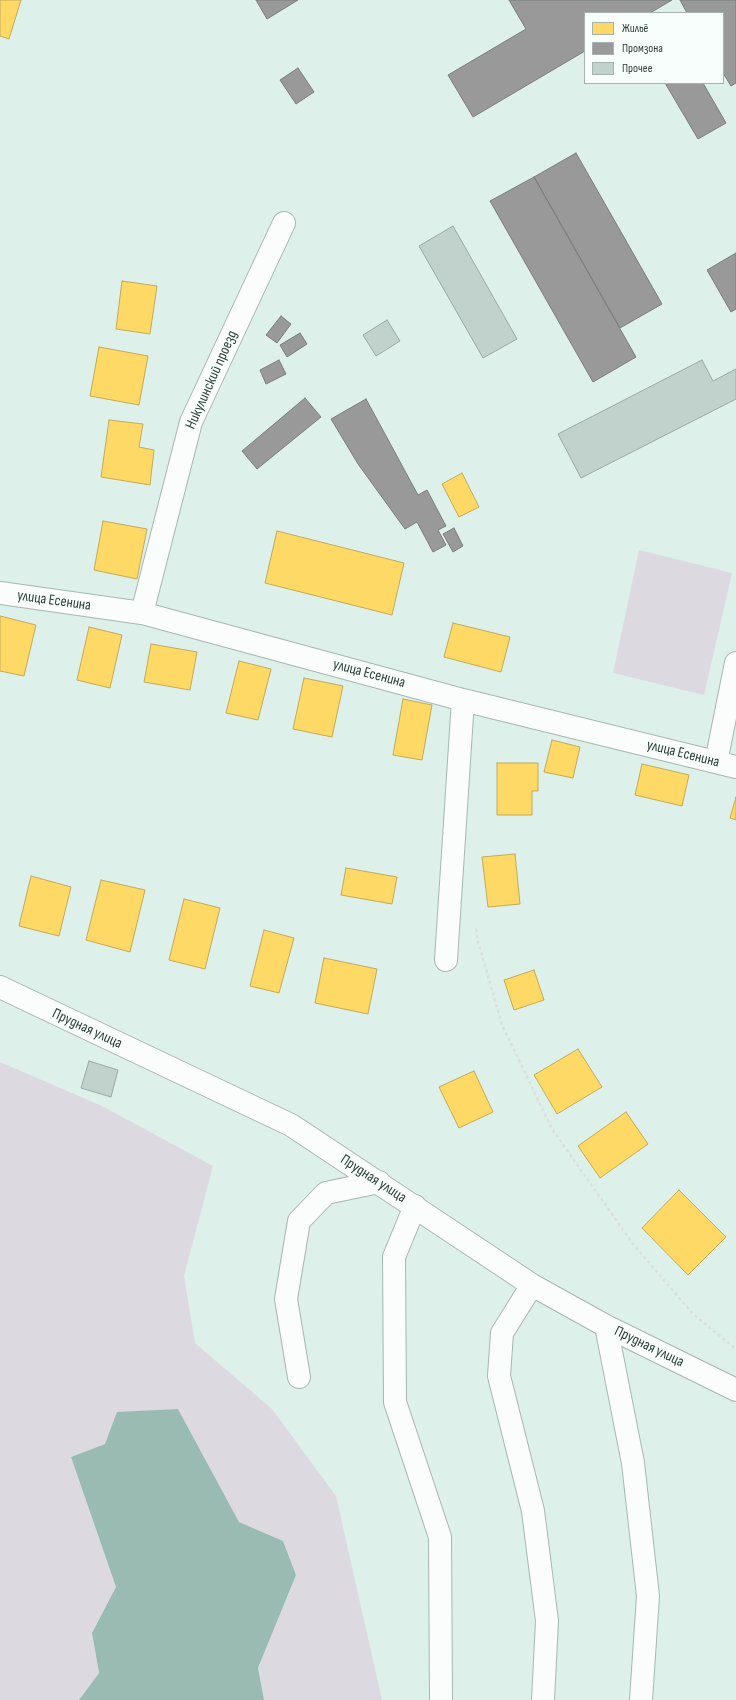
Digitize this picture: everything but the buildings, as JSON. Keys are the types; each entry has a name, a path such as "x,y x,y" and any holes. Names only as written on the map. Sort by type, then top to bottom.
{"street":[{"name":"Никулинский проезд","path":"142,613 191,422 284,223"},
{"name":"улица Есенина","path":"0,593 142,613 463,700 726,765"},
{"path":"726,765 736,663"},
{"path":"446,960 463,700"},
{"name":"Прудная улица","path":"0,987 291,1124 532,1285 606,1326 736,1390"},
{"path":"299,1377 286,1299 299,1221 326,1193 379,1182"},
{"path":"414,1206 394,1256 395,1402 440,1537 441,1700"},
{"path":"532,1285 502,1333 499,1376 533,1511 547,1621 543,1700"},
{"path":"606,1326 633,1463 648,1596 641,1700"}],"path":[{"path":"475,922 477,938 502,1025 552,1129 633,1244 693,1314 736,1349"}],"shaded area":[{"path":"639,550 732,573 704,695 613,673"},
{"path":"0,1062 102,1106 213,1166 184,1276 195,1343 272,1409 336,1496 382,1700 264,1700 258,1668 296,1575 283,1541 239,1522 178,1409 105,1444 71,1457 116,1587 92,1633 99,1673 79,1700 0,1700"},
{"path":"178,1409 239,1522 283,1541 296,1575 258,1668 264,1700 79,1700 99,1673 92,1633 116,1587 71,1457 105,1444 117,1412"}]}
